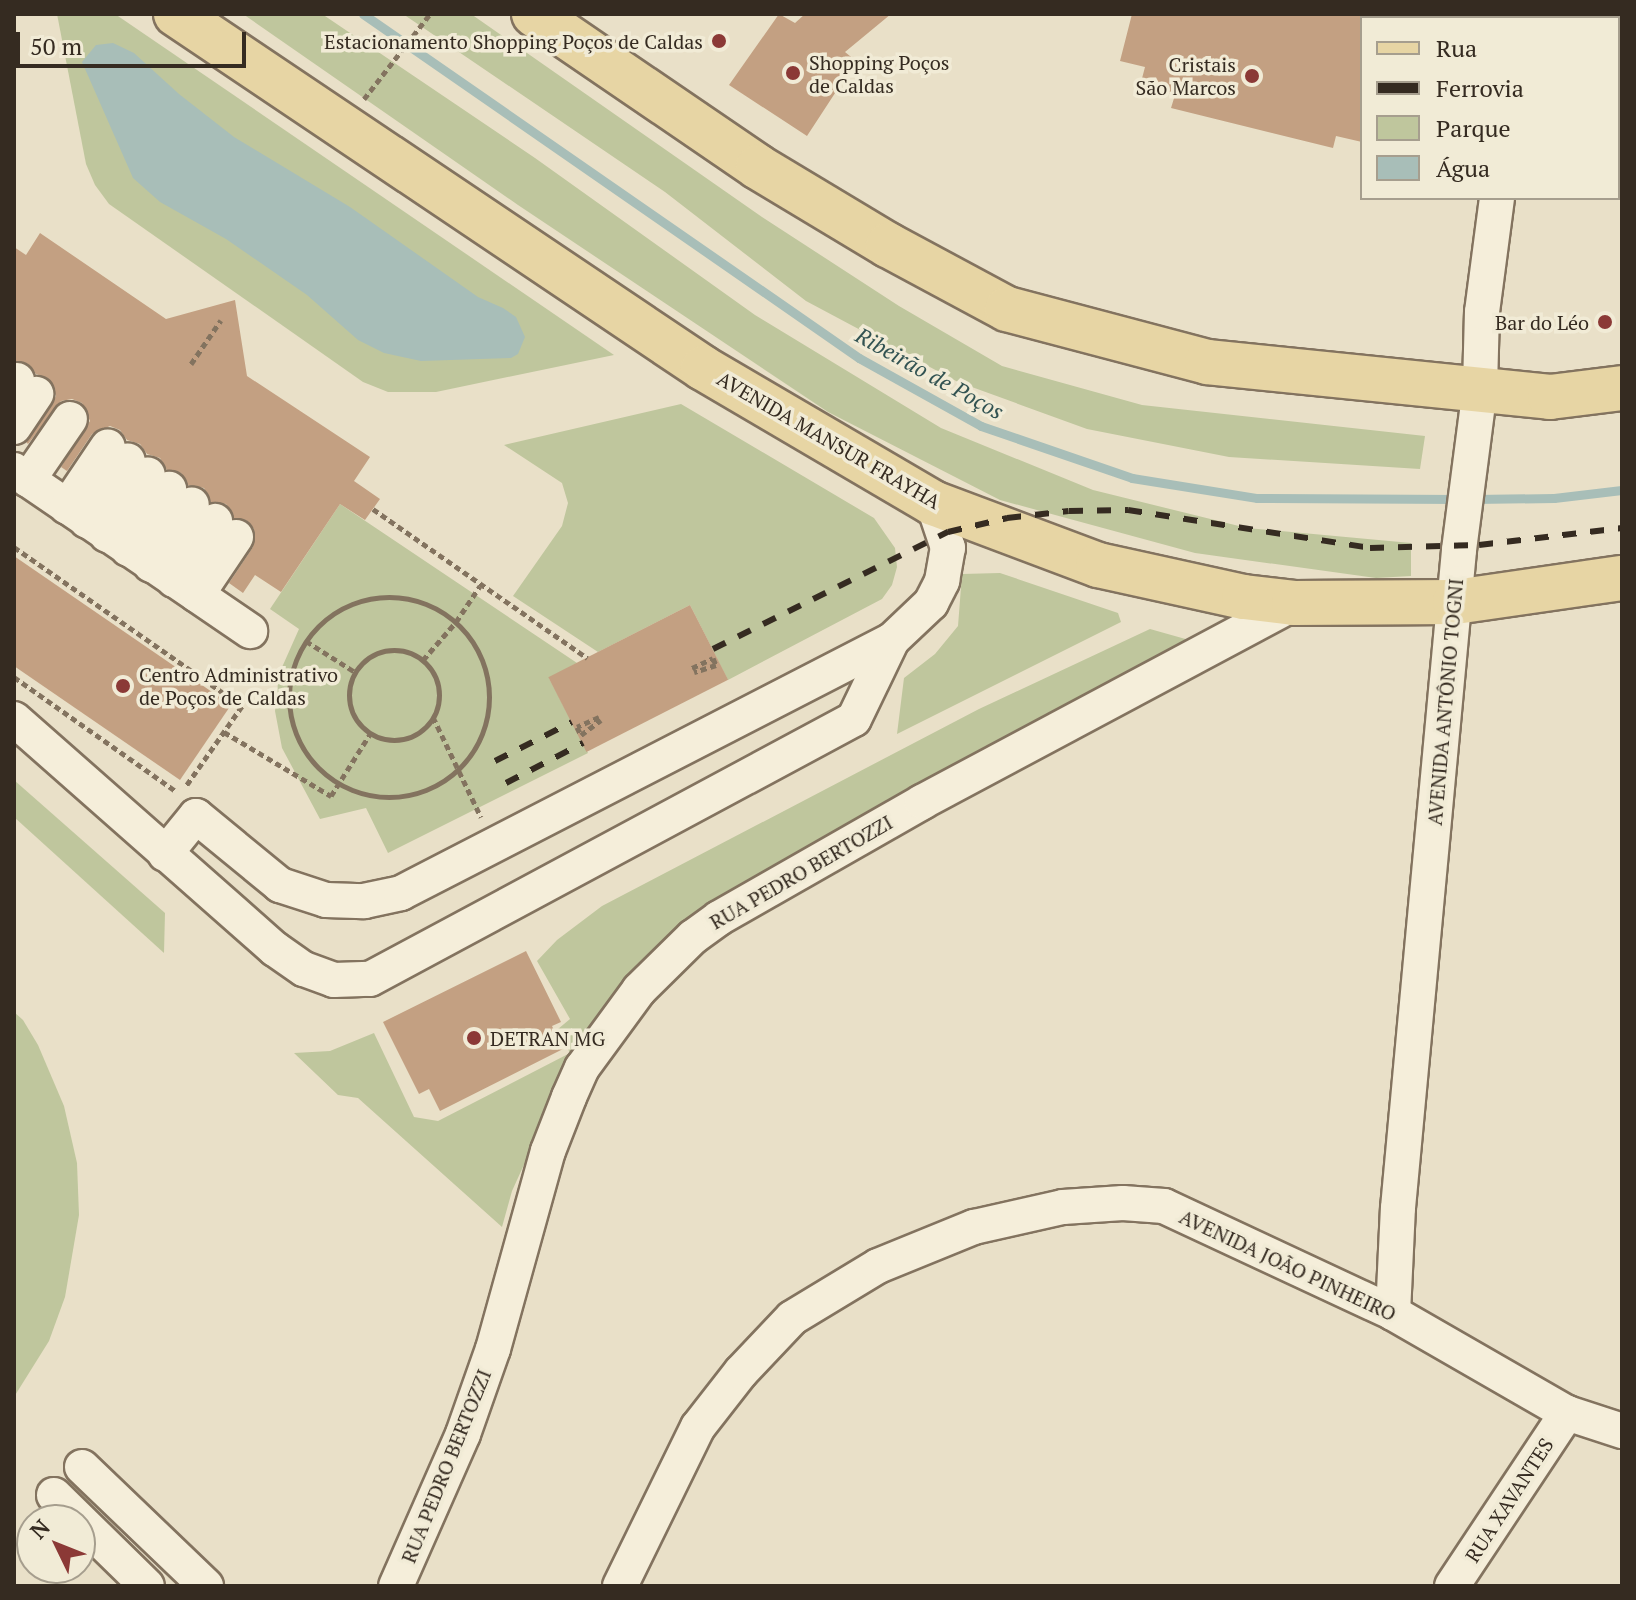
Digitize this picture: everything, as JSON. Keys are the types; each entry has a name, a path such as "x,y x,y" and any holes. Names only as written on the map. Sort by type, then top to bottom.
{"main road":[{"name":"AVENIDA MANSUR FRAYHA","path":"176,14 703,368 933,503 1098,565 1229,594 1294,603 1455,602 1622,578"},
{"path":"534,14 758,167 888,245 1007,309 1207,362 1550,397 1622,388"}],"street":[{"name":"AVENIDA ANTÔNIO TOGNI","path":"1393,1313 1398,1208 1459,550 1480,388 1482,312 1497,200"},
{"path":"14,427 113,450"},
{"path":"92,523 113,450"},
{"path":"92,523 113,450"},
{"path":"92,523 113,450"},
{"path":"92,523 113,450"},
{"path":"92,523 113,450"},
{"path":"165,854 196,816 280,885 326,900 364,901 401,893 892,640 931,603 942,581 948,548 933,503"},
{"path":"92,523 250,631"},
{"name":"RUA PEDRO BERTOZZI","path":"396,1586 463,1434 493,1349 548,1151 569,1097 582,1068 639,990 693,937 719,918 922,802 1294,603"},
{"path":"14,719 275,949 304,969 334,980 370,979 854,719 892,640"},
{"name":"AVENIDA JOÃO PINHEIRO","path":"620,1586 698,1427 741,1372 792,1318 878,1266 974,1227 1063,1207 1123,1203 1164,1206 1393,1313 1567,1413 1622,1431"},
{"name":"AVENIDA ANTÔNIO TOGNI","path":"1359,1296 1398,1208"},
{"name":"RUA XAVANTES","path":"1452,1586 1567,1413"},
{"path":"82,1467 206,1586"},
{"path":"54,1495 147,1586"}],"path":[{"path":"380,78 430,14"},
{"path":"191,364 221,320"},
{"path":"373,509 587,658"},
{"path":"14,547 242,706 180,794 14,677"},
{"path":"53,582 57,576"},
{"path":"423,660 456,622 480,586"},
{"path":"394,597 428,604 456,622 477,648 489,680 488,715 478,744 458,770 432,788 401,797 368,795 339,784 312,764 297,737 289,706 293,672 306,641 330,617 361,601 394,597"},
{"path":"306,641 355,672"},
{"path":"433,717 411,737 383,739 370,734 352,713 348,699 355,672 365,660 379,652 395,650 423,660 438,687 433,717 495,844"},
{"path":"224,731 331,796 370,734"}],"green space":[{"path":"57,14 115,14 614,355 436,392 388,392 363,382 109,204 95,185 86,164"},
{"path":"243,14 322,14 535,158 755,315 941,428 1093,490 1247,528 1411,543 1411,576 1376,578 1195,553 1000,500 828,412 518,205"},
{"path":"403,14 471,14 762,217 899,306 1002,366 1142,405 1425,436 1420,469 1229,457 1087,429 958,382 806,301 665,192"},
{"path":"681,404 874,518 895,548 897,567 892,585 882,599 728,680 690,605 598,652 513,596 562,526 568,503 562,483 504,445"},
{"path":"340,504 577,663 549,678 588,753 388,853 366,808 320,819 282,748 275,711 279,674 299,629 270,609"},
{"path":"1000,573 1118,613 1121,622 897,734 904,678 935,654 958,626 962,574"},
{"path":"1150,629 1189,640 699,925 572,1059 512,1191 502,1227 358,1098 338,1095 294,1053 330,1051 374,1033 414,1117 438,1121 570,1053 558,1029 570,1019 537,961 557,940 602,906 979,709"},
{"path":"14,780 165,913 164,953 14,817"},
{"path":"14,1012 23,1020 38,1045 64,1106 77,1163 79,1215 65,1297 49,1341 14,1397"}],"water":[{"path":"113,43 134,53 179,94 234,137 350,207 478,297 516,317 525,337 518,354 511,358 421,361 384,353 358,340 307,295 226,239 160,202 133,178 82,62 96,45"}],"building":[{"name":"Shopping Poços de Caldas","path":"779,14 795,23 805,14 891,14 845,52 856,61 807,136 729,85"},
{"name":"Cristais São Marcos","path":"1132,14 1362,14 1360,142 1336,136 1333,148 1171,108 1175,95 1140,86 1145,67 1120,61"},
{"path":"40,233 166,319 235,300 247,376 370,457 354,481 380,499 365,520 340,504 281,592 255,575 243,593 229,583 253,547 254,529 246,520 234,518 226,504 211,502 204,488 188,485 181,473 167,470 160,458 147,454 140,444 127,440 120,430 110,426 92,434 67,471 61,467 90,421 82,403 72,399 61,401 28,444 26,442 56,396 48,378 36,374 28,364 14,361 14,247 26,255"},
{"name":"Centro Administrativo de Poços de Caldas","path":"14,556 231,705 180,780 14,666"},
{"path":"690,605 728,680 586,752 548,677"},
{"name":"DETRAN MG","path":"526,951 561,1022 552,1026 563,1049 440,1111 429,1089 419,1094 383,1022"}],"waterway":[{"name":"Ribeirão de Poços","path":"363,14 859,358 981,426 1132,478 1257,498 1459,499"},
{"name":"Ribeirão de Poços","path":"1474,499 1554,498 1622,490"}],"railway":[{"path":"713,649 948,532 1007,518 1069,511 1128,510 1370,548 1479,545 1622,528"},
{"path":"495,761 572,722"},
{"path":"506,783 583,743"}],"place":[{"name":"Estacionamento Shopping Poços de Caldas","path":"719,41"},
{"name":"Shopping Poços de Caldas","path":"793,73"},
{"name":"Cristais São Marcos","path":"1252,76"},
{"name":"Bar do Léo","path":"1605,322"},
{"name":"Centro Administrativo de Poços de Caldas","path":"123,686"},
{"name":"DETRAN MG","path":"474,1038"}]}
